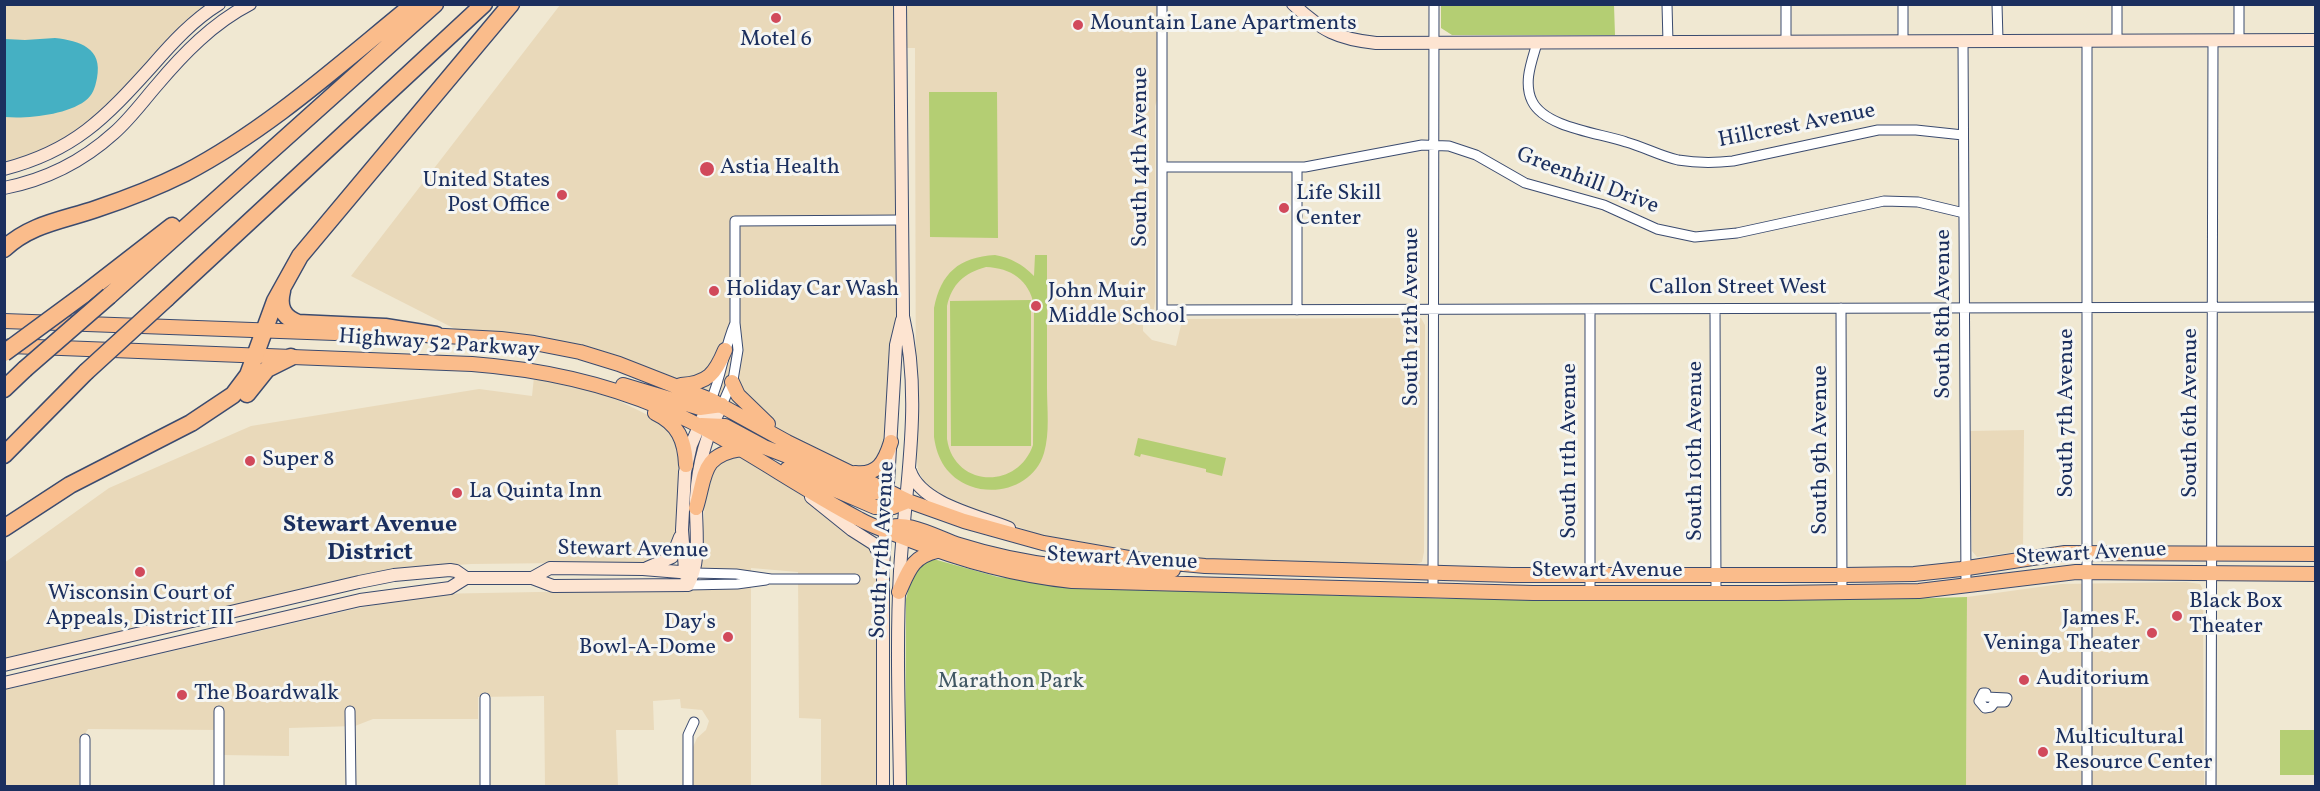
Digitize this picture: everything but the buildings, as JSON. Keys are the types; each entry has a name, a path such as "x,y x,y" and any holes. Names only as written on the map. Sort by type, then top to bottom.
{"highway":[{"path":"4,249 39,226 119,200 182,174 246,137 278,114 414,4"},
{"path":"4,389 435,4"},
{"path":"4,444 167,298 484,4"},
{"path":"4,528 70,485 191,423 238,391 248,375 275,301 288,275 306,248 511,4"},
{"path":"4,353 83,295 281,140"},
{"path":"4,240 23,227 50,215 119,200"},
{"path":"288,275 280,305 285,315 296,322 390,328 436,335"},
{"path":"191,423 218,415 230,408 243,398 267,369 291,357"},
{"path":"4,455 86,372"}],"main road":[{"name":"Highway 52 Parkway","path":"4,321 436,335 501,339 580,352 679,386 908,501"},
{"name":"Highway 52 Parkway","path":"4,346 506,367 586,381 663,408 708,427 857,518 886,530 905,532"},
{"path":"679,386 698,384 706,379 718,365 725,350"},
{"path":"586,381 627,386 694,407 713,405"},
{"path":"732,382 735,392 741,399 787,442"},
{"path":"609,388 673,424 682,440 686,465"},
{"path":"708,427 724,426 764,447 816,467 865,490 876,493 888,491"},
{"path":"850,473 862,474 876,470 884,461 891,442"},
{"path":"696,508 711,461 723,452 741,449"},
{"path":"764,462 806,476 872,506 887,507 908,501"},
{"name":"Stewart Avenue","path":"908,501 964,521 1043,543 1120,557 1205,566 1433,573 1842,575 1914,574 2087,552 2316,554"},
{"name":"Stewart Avenue","path":"905,532 937,551 993,568 1072,581 1590,594 1842,593 1966,587 2041,575 2087,572 2316,573"},
{"path":"905,532 1036,563 1149,572 1205,566"},
{"path":"899,592 915,561 925,554 937,551"}],"street":[{"path":"4,169 57,151 90,130 182,34 219,4"},
{"path":"4,188 28,182 66,167 100,145 130,117 191,49 226,19 250,4"},
{"name":"South 17th Avenue","path":"900,4 903,316 911,349 912,428 899,592 900,786"},
{"name":"South 14th Avenue","path":"1161,310 1162,4"},
{"path":"1293,4 1324,30 1344,39 1377,44 2316,40"},
{"name":"South 12th Avenue","path":"1433,591 1434,4"},
{"path":"1667,4 1668,43"},
{"path":"1786,4 1786,42"},
{"path":"1902,4 1903,41"},
{"path":"1997,4 1998,40"},
{"path":"2117,4 2117,40"},
{"path":"2239,4 2239,40"},
{"name":"South 7th Avenue","path":"2087,40 2087,786"},
{"name":"South 6th Avenue","path":"2211,786 2213,40"},
{"name":"South 8th Avenue","path":"1963,41 1966,587"},
{"name":"Hillcrest Avenue","path":"1537,43 1528,84 1532,102 1542,113 1563,124 1678,160 1715,163 1733,161 1878,130 1916,130 1963,135"},
{"name":"Greenhill Drive","path":"1162,167 1297,167 1433,145 1464,150 1525,183 1604,205 1657,230 1684,236 1716,237 1884,201 1918,202 1964,213"},
{"path":"1297,167 1297,310"},
{"path":"713,405 732,382 738,350 735,323 735,221 902,220"},
{"name":"Callon Street West","path":"1161,310 2316,307"},
{"name":"South 9th Avenue","path":"1841,308 1842,593"},
{"name":"South 11th Avenue","path":"1590,309 1590,594"},
{"name":"South 10th Avenue","path":"1716,309 1716,593"},
{"name":"South 17th Avenue","path":"883,786 883,569 896,345 903,316"},
{"path":"689,577 700,464 725,350 735,323"},
{"path":"643,569 672,557 678,546 682,530 686,465 708,427"},
{"path":"910,469 919,488 935,498 1043,543"},
{"path":"790,478 840,520 874,544 880,554 883,569"},
{"path":"682,530 689,577"},
{"name":"Stewart Avenue","path":"532,578 550,568 643,569 689,577"},
{"name":"Stewart Avenue","path":"4,665 384,577 450,570 466,578"},
{"name":"Stewart Avenue","path":"4,683 360,600 450,588 466,578 532,578 553,586 736,574 771,579 855,579"},
{"path":"485,699 485,786"},
{"path":"219,711 219,786"},
{"path":"350,711 351,786"},
{"path":"687,786 688,735 694,722"},
{"path":"85,739 85,786"}],"shaded area":[{"path":"5,5 210,5 104,111 56,146 5,164"},
{"path":"560,5 1162,5 1162,84 1155,106 1155,302 1154,309 1143,322 1143,331 1152,340 1176,346 1182,321 1186,319 1421,318 1425,325 1424,552 1422,562 1414,565 1208,559 1122,552 1045,537 937,496 924,482 918,470 916,453 915,48 902,48 903,316 888,491 619,364 471,337 351,276"},
{"path":"534,377 607,395 668,427 681,448 677,533 671,552 653,562 471,564 385,570 5,659 4,563 109,488 251,426 479,389 532,396"},
{"path":"2024,430 2023,551 1977,557 1972,551 1970,431"},
{"path":"739,456 820,507 871,546 876,556 877,786 821,786 821,719 799,718 798,572 751,568 751,786 690,786 693,747 697,738 706,730 709,721 702,710 681,708 680,699 653,701 654,730 616,730 618,786 545,786 544,696 478,697 478,719 373,719 355,726 289,728 289,756 222,755 222,730 88,729 79,744 79,786 5,786 4,690 363,607 430,594 701,589 701,549 707,480 710,473 723,459"},
{"path":"2186,582 2200,584 2203,590 2204,786 1966,786 1967,597 2061,584"}],"green space":[{"path":"1441,5 1614,5 1615,35 1452,35 1441,28"},
{"path":"929,92 997,92 998,238 930,237"},
{"path":"995,255 1006,258 1021,265 1034,276 1035,255 1047,255 1048,421 1046,445 1033,473 1014,485 993,490 970,486 955,478 944,466 934,437 934,308 937,296 941,285 954,269 962,263 982,256","holes":["986,267 1018,277 1028,289 1034,305 1033,445 1025,460 1014,470 1001,476 987,477 973,474 961,467 952,455 947,439 947,306 952,291 965,276"]},
{"path":"1031,300 1031,446 951,446 950,301"},
{"path":"1138,438 1226,458 1222,476 1206,472 1206,469 1141,454 1140,457 1134,455"},
{"name":"Marathon Park","path":"928,560 937,560 998,577 1089,588 1457,599 1967,597 1966,786 905,786 906,599 913,572"},
{"path":"2280,730 2315,730 2315,775 2280,775"}],"water":[{"path":"55,38 81,44 93,53 98,68 92,94 77,106 57,113 35,117 5,117 5,39"}],"place":[{"name":"Motel 6","path":"776,18"},
{"name":"Mountain Lane Apartments","path":"1078,25"},
{"name":"Astia Health","path":"707,169"},
{"name":"United States Post Office","path":"562,195"},
{"name":"Life Skill Center","path":"1284,208"},
{"name":"Holiday Car Wash","path":"714,291"},
{"name":"John Muir Middle School","path":"1036,306"},
{"name":"Super 8","path":"250,461"},
{"name":"La Quinta Inn","path":"457,493"},
{"name":"Wisconsin Court of Appeals, District III","path":"140,572"},
{"name":"Black Box Theater","path":"2177,616"},
{"name":"James F. Veninga Theater","path":"2152,633"},
{"name":"Day's Bowl-A-Dome","path":"728,637"},
{"name":"Auditorium","path":"2024,680"},
{"name":"The Boardwalk","path":"182,695"},
{"name":"Multicultural Resource Center","path":"2043,752"}],"district":[{"name":"Stewart Avenue District","path":"370,541"}]}
